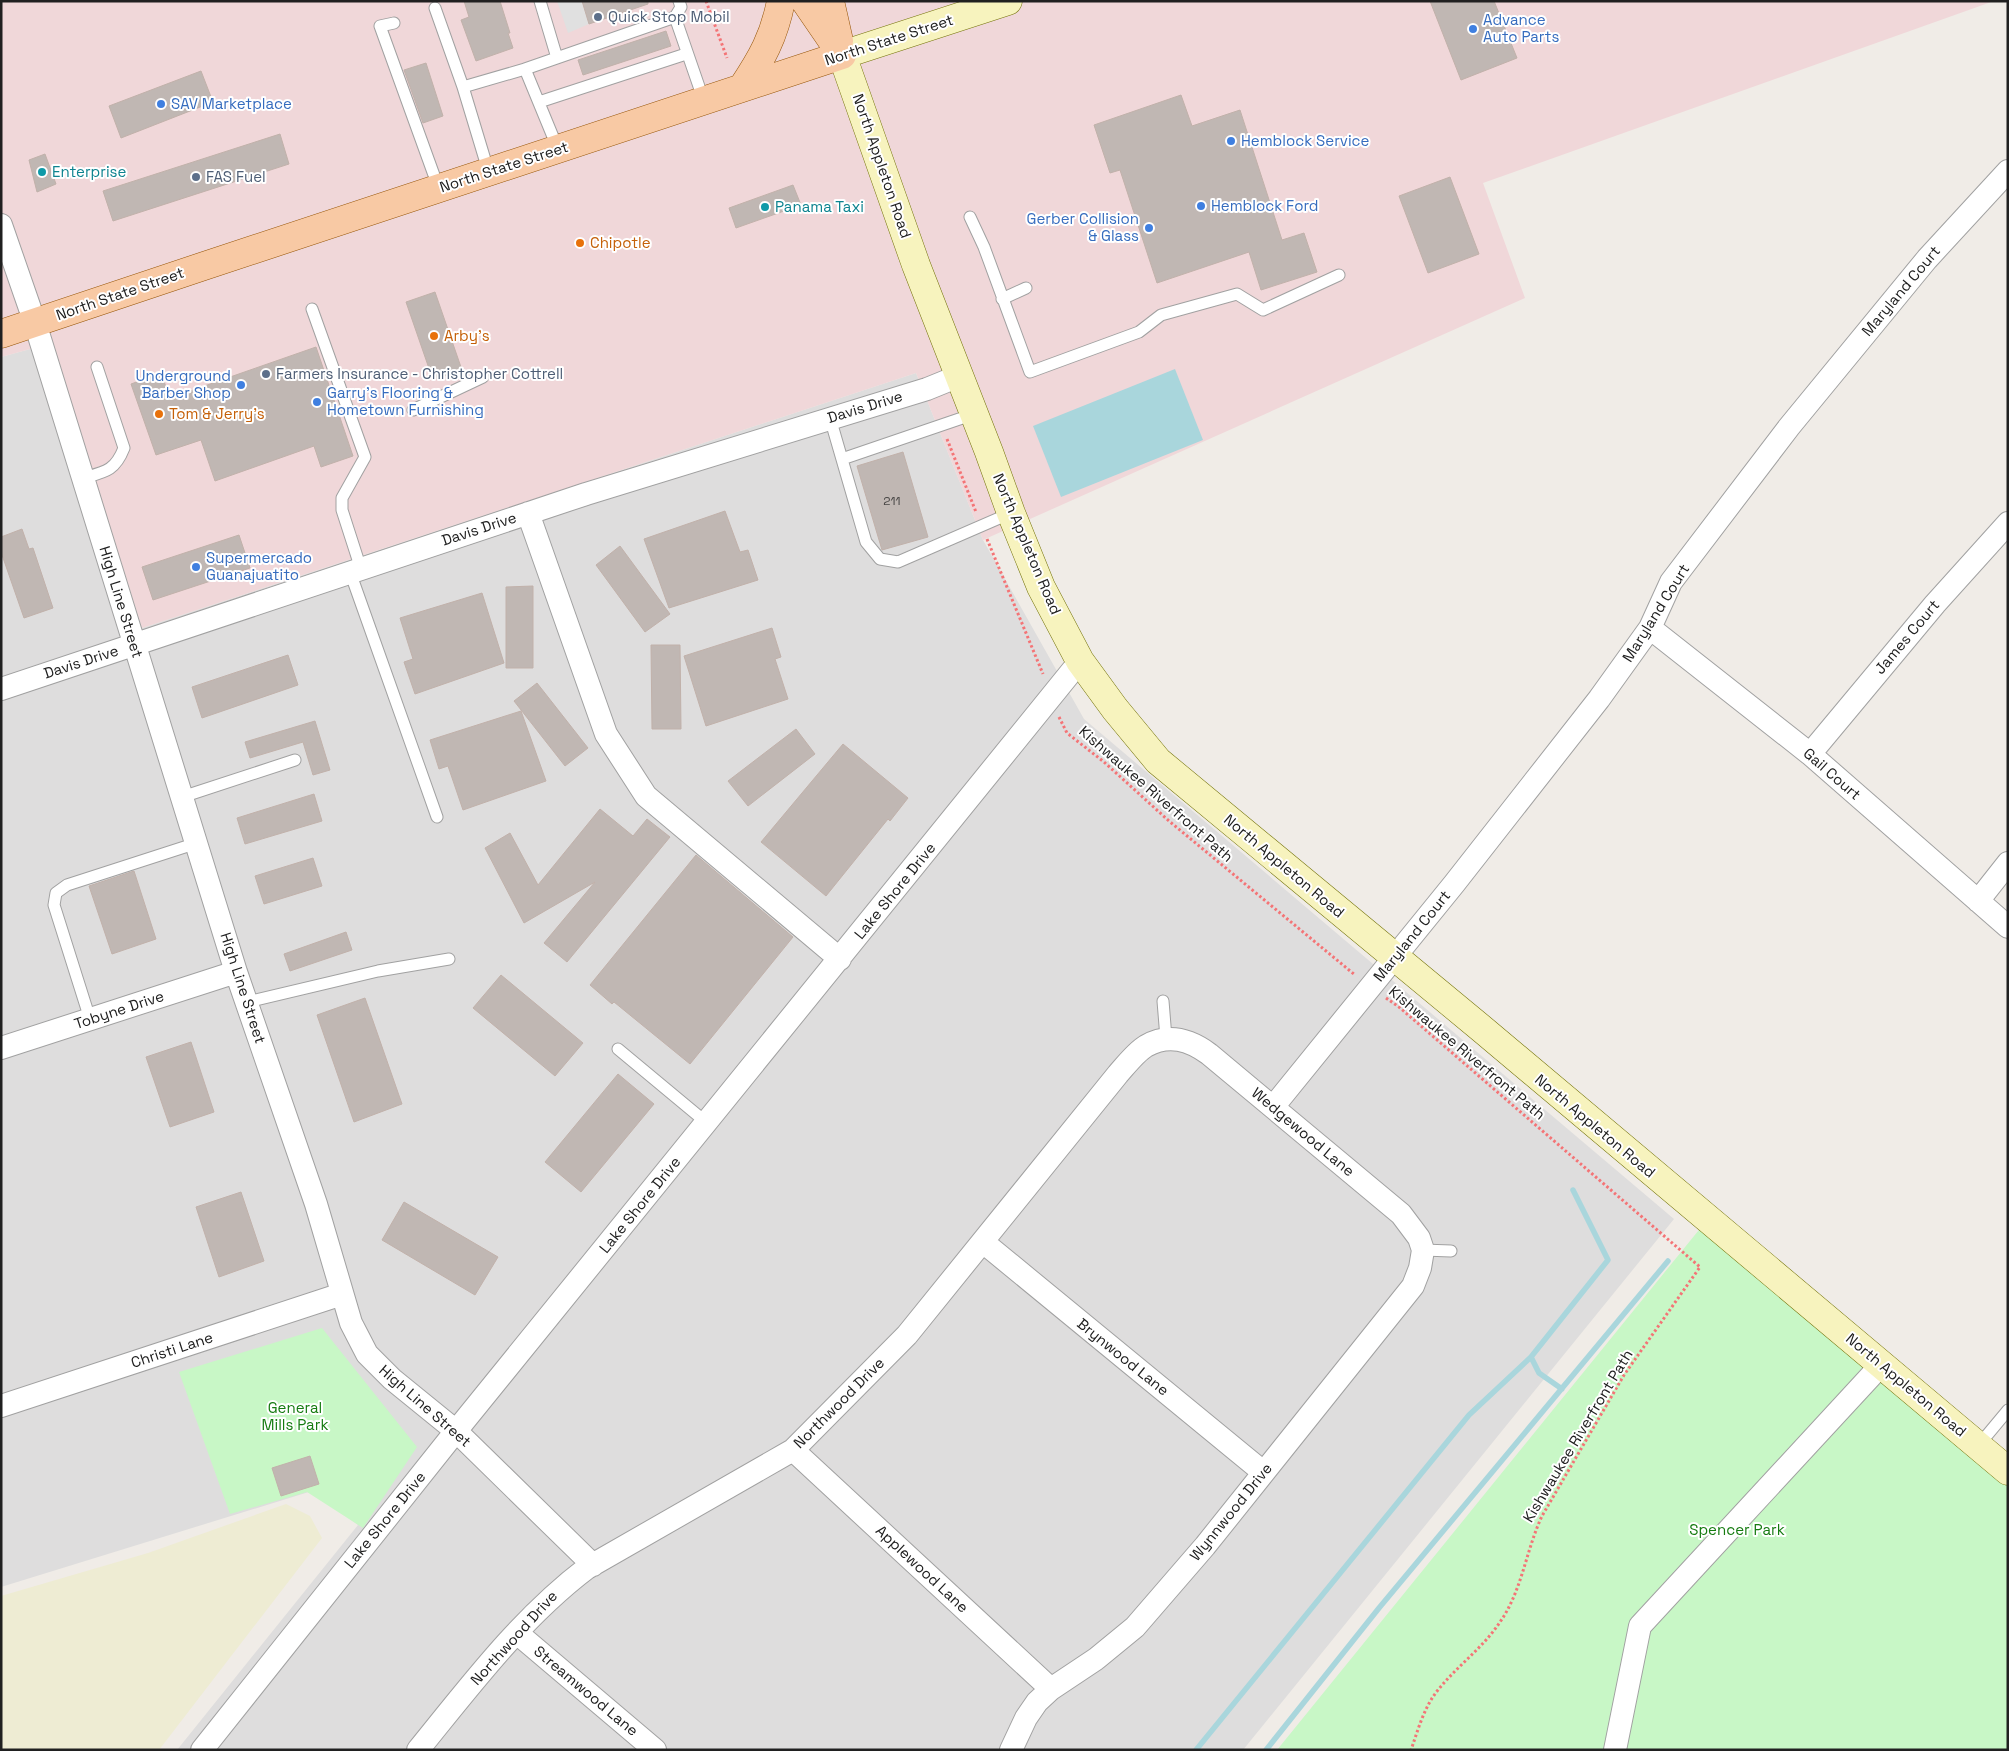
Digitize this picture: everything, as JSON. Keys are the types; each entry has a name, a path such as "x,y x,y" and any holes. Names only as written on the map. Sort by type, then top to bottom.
{"main road":[{"path":"742,88 764,56 781,1"},
{"path":"805,1 842,55"},
{"path":"830,1 842,55"},
{"name":"North State Street","path":"1,334 1008,1"},
{"name":"North Appleton Road","path":"842,55 916,264 1041,587 1080,662 1115,709 1158,761 1482,1029 1656,1178 1882,1364 2008,1471"}],"street":[{"name":"Maryland Court","path":"1274,1107 1521,800 1599,699 1650,628 1672,582 1789,427 1927,259 2008,171"},
{"name":"High Line Street","path":"1,225 35,323 236,972 316,1204 351,1323 367,1354 406,1392 456,1431 593,1565"},
{"name":"Davis Drive","path":"1,689 528,513 926,389 959,376"},
{"path":"528,513 606,734 646,796 840,959"},
{"name":"James Court","path":"1810,754 1935,604 2008,523"},
{"name":"Gail Court","path":"1650,628 1810,754 2008,927"},
{"name":"Lake Shore Drive","path":"202,1750 456,1431 1080,662"},
{"path":"1978,901 2008,863"},
{"name":"Tobyne Drive","path":"1,1048 236,972"},
{"name":"Wedgewood Lane","path":"1166,1038 1176,1038 1197,1045 1274,1107 1401,1214 1420,1238 1423,1250"},
{"name":"Northwood Drive","path":"418,1750 517,1632 560,1589 593,1565 793,1450 907,1335 1118,1074 1145,1046 1166,1038"},
{"name":"Brynwood Lane","path":"983,1242 1263,1472"},
{"name":"Wynnwood Drive","path":"1011,1750 1026,1718 1051,1688 1096,1659 1135,1627 1205,1546 1413,1286 1420,1268 1423,1250"},
{"name":"Christi Lane","path":"1,1406 342,1294"},
{"path":"1615,1750 1640,1626 1882,1364"},
{"name":"Applewood Lane","path":"793,1450 1051,1688"},
{"name":"Streamwood Lane","path":"517,1632 655,1750"}],"lane":[{"path":"540,1 557,58"},
{"path":"463,87 525,69 675,17 681,8 679,1"},
{"path":"435,8 463,87 489,172"},
{"path":"675,17 686,54 704,101"},
{"path":"394,23 380,26 439,189"},
{"path":"538,102 686,54"},
{"path":"525,69 558,149"},
{"path":"970,217 984,247 1030,372 1138,332 1162,315 1237,294 1263,310 1339,275"},
{"path":"1002,299 1026,288"},
{"path":"312,309 365,457 342,498 342,510 355,571 437,816"},
{"path":"83,478 107,472 119,461 124,448 97,367"},
{"path":"413,410 482,377"},
{"path":"842,459 974,414"},
{"path":"830,418 866,542 880,559 898,562 981,524 1011,513"},
{"path":"182,797 294,760"},
{"path":"90,1019 54,905 56,893 67,885 197,843"},
{"path":"247,1002 378,971 449,959"},
{"path":"1163,1001 1166,1038"},
{"path":"618,1049 707,1122"},
{"path":"1423,1250 1451,1251"},
{"path":"1978,1446 2008,1410"}],"path":[{"path":"706,1 727,58"},
{"name":"Kishwaukee Riverfront Path","path":"941,426 1045,679 1050,700 1067,733 1104,762 1168,821 1370,987 1399,1007 1700,1267 1624,1375 1542,1516 1532,1537 1514,1596 1503,1617 1492,1633 1437,1691 1426,1710 1411,1750"}],"shaded area":[{"path":"1,1 1994,1 1483,183 1525,298 983,540 916,373 142,628 52,343 1,357"},
{"path":"557,1 582,1 589,24 568,33"},
{"path":"52,343 142,628 916,373 983,540 1084,719 1674,1219 1243,1750 177,1750 358,1525 312,1491 1,1587 1,357"},
{"path":"286,1504 310,1516 322,1538 159,1750 1,1750 1,1596 148,1553"}],"green space":[{"name":"Spencer Park","path":"1707,1220 2008,1470 2008,1750 1277,1750"},
{"name":"General Mills Park","path":"322,1328 417,1447 363,1528 307,1492 230,1514 179,1372"}],"water":[{"path":"1175,369 1203,440 1061,497 1033,426"}],"building":[{"path":"464,1 500,1 513,48 476,61 461,20 469,17"},
{"name":"Quick Stop Mobil","path":"582,1 648,1 648,4 589,24"},
{"name":"Advance Auto Parts","path":"1430,1 1494,1 1517,58 1461,80"},
{"path":"666,31 671,46 583,75 578,60"},
{"path":"426,63 443,116 423,123 404,70"},
{"name":"SAV Marketplace","path":"201,71 213,102 121,138 109,106"},
{"name":"Hemblock Ford","path":"1181,95 1192,126 1240,110 1282,240 1304,233 1317,272 1261,290 1249,252 1157,283 1120,170 1110,173 1094,125"},
{"name":"FAS Fuel","path":"280,134 289,164 113,221 103,191"},
{"name":"Enterprise","path":"45,154 56,184 37,192 29,160"},
{"path":"1450,177 1479,254 1428,273 1399,196"},
{"name":"Panama Taxi","path":"793,185 801,205 736,228 729,208"},
{"name":"Arby's","path":"435,292 462,370 433,380 406,302"},
{"path":"316,347 353,456 321,467 314,446 215,481 201,440 156,455 131,384 161,373 170,398"},
{"path":"903,452 928,537 882,550 857,466"},
{"path":"725,511 740,552 748,550 758,580 669,608 644,539"},
{"path":"22,529 29,549 33,548 53,608 24,618 1,552 1,537"},
{"name":"Supermercado Guanajuatito","path":"239,535 250,568 153,600 142,567"},
{"path":"620,546 670,614 645,632 596,565"},
{"path":"533,586 533,668 506,668 506,587"},
{"path":"482,593 504,663 415,694 404,662 413,659 400,618"},
{"path":"772,628 781,657 775,659 788,699 706,726 684,656"},
{"path":"651,645 680,645 681,729 652,729"},
{"path":"288,655 298,685 202,718 192,687"},
{"path":"537,683 588,748 565,766 514,701"},
{"path":"521,711 546,781 463,810 448,766 439,769 430,740"},
{"path":"315,721 330,770 313,775 303,742 250,758 245,742"},
{"path":"796,729 815,754 748,806 728,781"},
{"path":"843,744 908,798 890,821 888,819 826,896 761,842"},
{"path":"314,794 322,821 245,844 237,818"},
{"path":"600,809 633,836 647,819 670,837 567,962 544,943 595,882 524,923 485,848 510,833 538,885"},
{"path":"696,855 793,937 690,1064 614,1002 612,1004 590,985"},
{"path":"313,858 322,886 264,904 255,876"},
{"path":"134,871 156,939 112,954 89,886"},
{"path":"346,932 352,950 290,971 284,954"},
{"path":"501,975 583,1043 555,1076 473,1008"},
{"path":"365,998 402,1104 354,1122 317,1015"},
{"path":"191,1042 214,1112 170,1127 146,1057"},
{"path":"618,1074 654,1104 581,1192 545,1162"},
{"path":"241,1192 264,1261 219,1277 196,1207"},
{"path":"404,1202 498,1257 475,1295 382,1240"},
{"path":"310,1456 319,1484 281,1496 272,1468"}],"waterway":[{"path":"1196,1750 1469,1415 1531,1357 1608,1260 1573,1190"},
{"path":"1266,1750 1379,1608 1668,1261"},
{"path":"1531,1357 1539,1373 1562,1389"}],"place":[{"name":"Quick Stop Mobil","path":"598,17"},
{"name":"Advance Auto Parts","path":"1473,29"},
{"name":"SAV Marketplace","path":"161,104"},
{"name":"Hemblock Service","path":"1231,141"},
{"name":"Enterprise","path":"42,172"},
{"name":"FAS Fuel","path":"196,177"},
{"name":"Hemblock Ford","path":"1201,206"},
{"name":"Panama Taxi","path":"765,207"},
{"name":"Gerber Collision & Glass","path":"1149,228"},
{"name":"Chipotle","path":"580,243"},
{"name":"Arby's","path":"434,336"},
{"name":"Farmers Insurance - Christopher Cottrell","path":"266,374"},
{"name":"Underground Barber Shop","path":"241,385"},
{"name":"Garry's Flooring & Hometown Furnishing","path":"317,402"},
{"name":"Tom & Jerry's","path":"159,414"},
{"name":"Supermercado Guanajuatito","path":"196,567"}]}
